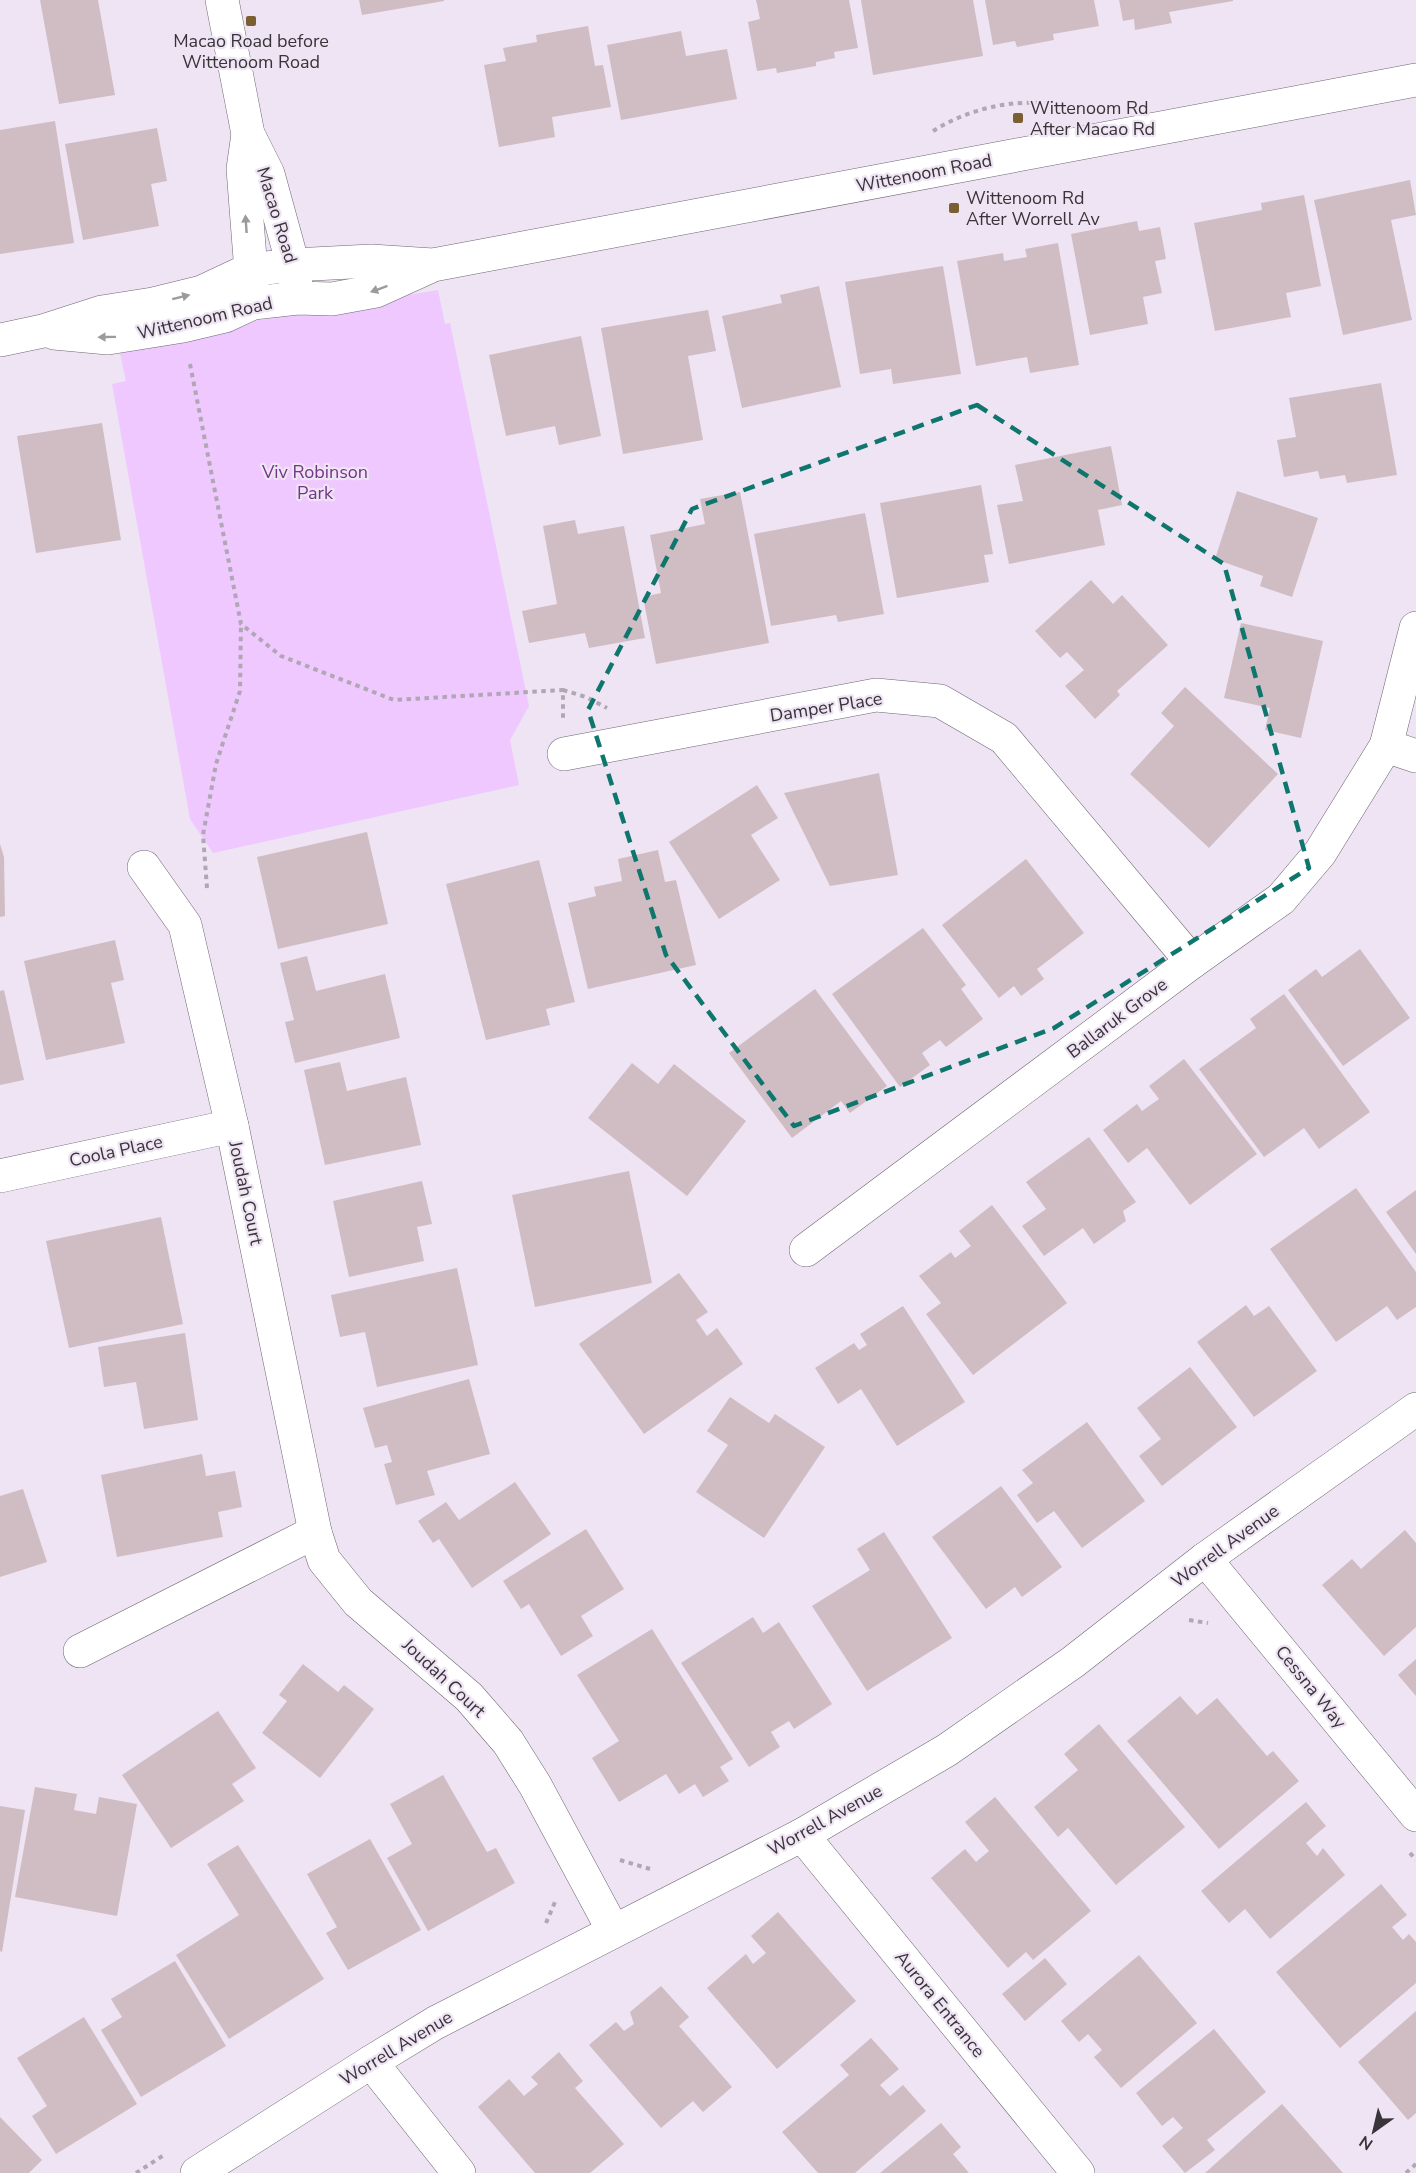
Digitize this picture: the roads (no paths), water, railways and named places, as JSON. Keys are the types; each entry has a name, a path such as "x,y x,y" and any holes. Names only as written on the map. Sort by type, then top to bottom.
{"street":[{"name":"Macao Road","path":"222,0 248,134 268,174 293,265 298,298"},
{"name":"Wittenoom Road","path":"43,332 108,338 183,326 225,316 254,303 298,298 332,299 376,291 433,265 1416,80"},
{"name":"Macao Road","path":"248,134 243,169 249,270 254,303"},
{"name":"Wittenoom Road","path":"0,340 43,332 102,312 153,304 201,292 249,270 371,261 433,265"},
{"name":"Ballaruk Grove","path":"806,1250 1192,962 1281,899 1401,751 1416,628"},
{"name":"Damper Place","path":"564,754 876,695 940,701 1004,738 1192,962"},
{"name":"Joudah Court","path":"144,867 185,925 232,1126 315,1532 324,1560 358,1602 469,1697 508,1742 535,1785 613,1930"},
{"name":"Coola Place","path":"0,1176 232,1126"},
{"name":"Worrell Avenue","path":"197,2173 370,2062 435,2024 613,1930 802,1835 947,1750 1073,1662 1205,1559 1416,1409"},
{"path":"80,1651 315,1532"},
{"name":"Cessna Way","path":"1205,1559 1416,1815"},
{"name":"Aurora Entrance","path":"802,1835 1078,2173"},
{"path":"370,2062 459,2173"}],"place":[{"name":"Macao Road before Wittenoom Road","path":"251,21"},
{"name":"Wittenoom Rd After Macao Rd","path":"1018,118"},
{"name":"Wittenoom Rd After Worrell Av","path":"954,208"}],"park label":[{"name":"Viv Robinson Park","path":"315,482"}]}
